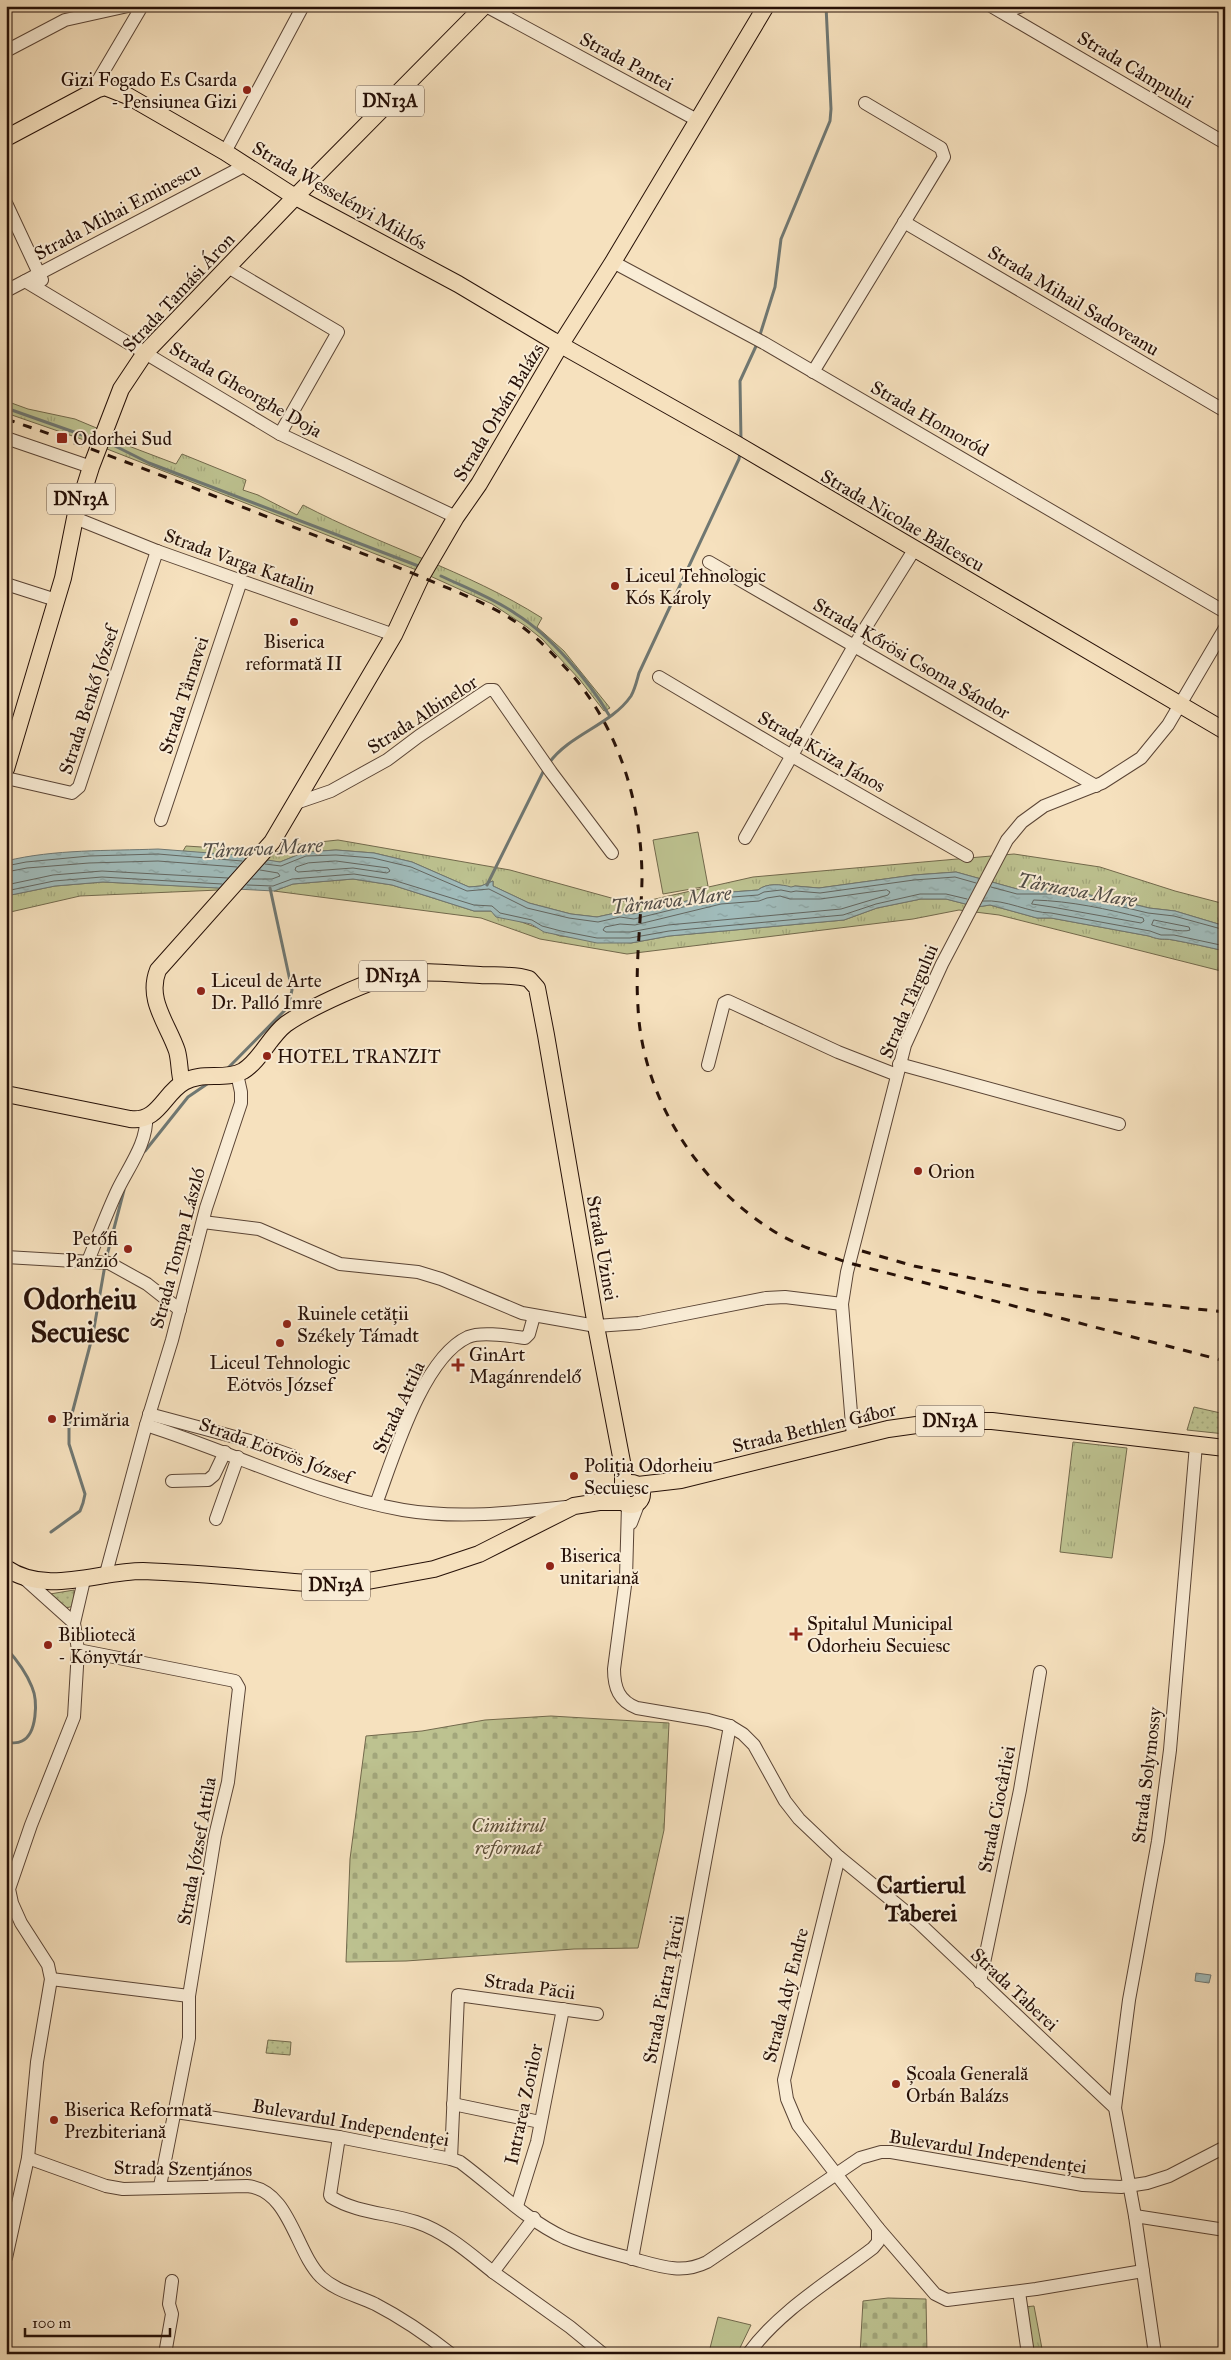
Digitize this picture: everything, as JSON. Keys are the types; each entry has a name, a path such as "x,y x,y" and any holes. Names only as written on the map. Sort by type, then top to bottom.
{"main road":[{"name":"Strada Tamási Áron","path":"6,769 63,578 75,518 91,467 121,389 145,353 296,196 485,6"},
{"name":"Strada Orbán Balázs","path":"173,1040 160,1015 153,993 154,980 158,970 272,842 394,635 421,577 456,517 479,484 561,344 613,262 766,6"},
{"name":"Strada Wesselényi Miklós","path":"98,89 105,87 128,96 296,196 458,284 561,344"},
{"path":"6,138 98,89"},
{"name":"Strada Nicolae Bălcescu","path":"561,344 733,442 1225,731"},
{"name":"Strada Uzinei","path":"223,1075 252,1064 284,1025 305,1012 345,994 399,974 417,973 529,979 537,988 596,1326 623,1467 631,1494"},
{"path":"173,1040 184,1055 198,1067 223,1075"},
{"path":"173,1040 186,1080"},
{"path":"184,1055 186,1080"},
{"path":"10,1094 134,1119 152,1113 186,1080 223,1075"},
{"name":"Strada Bethlen Gábor","path":"631,1494 853,1437 926,1423 984,1420 1172,1440 1225,1448"},
{"name":"DN13A","path":"6,1568 25,1579 34,1581 84,1580 140,1571 336,1585 357,1583 417,1573 452,1564 479,1554 574,1506 631,1494"}],"street":[{"path":"6,51 65,20 128,6"},
{"path":"98,89 99,79 142,6"},
{"path":"225,152 303,6"},
{"name":"Strada Pantei","path":"485,6 697,120"},
{"name":"Strada Câmpului","path":"991,6 1225,143"},
{"path":"1003,12 1022,6"},
{"path":"813,372 944,153 941,148 865,103"},
{"name":"Strada Mihai Eminescu","path":"6,291 246,165"},
{"path":"6,203 41,273 45,293"},
{"name":"Strada Mihail Sadoveanu","path":"904,222 1225,411"},
{"name":"Strada Homoród","path":"613,262 759,341 1225,612"},
{"path":"228,267 338,332 280,434"},
{"name":"Strada Gheorghe Doja","path":"25,281 280,434 456,517"},
{"path":"6,438 91,467"},
{"name":"Strada Varga Katalin","path":"75,518 157,551 394,635"},
{"path":"746,838 854,646 914,550"},
{"name":"Strada Benkő József","path":"6,778 72,793 79,787 157,551"},
{"name":"Strada Kőrösi Csoma Sándor","path":"709,562 1096,786"},
{"name":"Strada Târnavei","path":"161,820 241,581"},
{"path":"6,584 56,600"},
{"name":"Strada Târgului","path":"853,1437 842,1304 851,1254 905,1045 942,964 1007,840 1031,814 1051,802 1096,786 1114,777 1142,758 1161,736 1225,628"},
{"name":"Strada Kriza János","path":"659,677 967,856"},
{"name":"Strada Albinelor","path":"296,803 331,791 387,760 419,736 491,689 494,690 612,853"},
{"path":"708,1065 724,1003 728,1001 838,1052 898,1070 1119,1124"},
{"name":"Strada Tompa László","path":"105,1576 203,1222 241,1103 241,1092 223,1075"},
{"path":"88,1260 152,1113"},
{"path":"203,1222 259,1229 350,1267 418,1272 534,1316 596,1326 639,1323 766,1298 785,1297 842,1304"},
{"path":"6,1257 88,1260 105,1263 147,1284 180,1310"},
{"name":"Strada Attila","path":"376,1504 410,1415 428,1379 440,1361 469,1336 499,1334 525,1338 529,1334 534,1316"},
{"path":"148,1419 222,1433 293,1456"},
{"name":"Strada Eötvös József","path":"148,1419 303,1484 376,1504 435,1513 514,1513 574,1506"},
{"name":"Strada Solymossy","path":"1115,2108 1129,2000 1158,1841 1170,1750 1196,1444"},
{"path":"172,1481 208,1480 214,1475 225,1452"},
{"path":"216,1519 238,1457"},
{"name":"Strada Taberei","path":"631,1494 627,1532 626,1578 614,1670 617,1691 626,1702 637,1708 708,1720 730,1726 743,1734 754,1745 791,1811 839,1857 917,1921 1115,2108"},
{"path":"514,1513 517,1518 517,1534"},
{"path":"25,1579 74,1623"},
{"path":"6,2258 28,2158 37,2062 51,1979 48,1965 9,1903 10,1884 31,1825 74,1717 78,1650 74,1623 84,1580"},
{"name":"Strada József Attila","path":"78,1650 238,1684 228,1782 215,1836 189,1996 188,2038 176,2112 160,2186"},
{"name":"Strada Ciocârliei","path":"980,1982 1020,1790 1040,1672"},
{"name":"Strada Piatra Țărcii","path":"632,2258 730,1726"},
{"name":"Strada Ady Endre","path":"839,1857 784,2080 787,2099 794,2118 835,2174 878,2228 941,2298 955,2301 1144,2271"},
{"path":"51,1979 189,1996"},
{"name":"Strada Păcii","path":"453,2104 458,1995 597,2014"},
{"name":"Intrarea Zorilor","path":"517,2206 537,2142 563,2009"},
{"path":"451,2159 453,2104 540,2122"},
{"path":"1115,2108 1144,2271 1155,2354"},
{"name":"Bulevardul Independenței","path":"176,2112 338,2137 451,2159 460,2162 517,2206 563,2237 588,2247 670,2269 686,2269 698,2266 718,2256 860,2158 881,2152 891,2152 1083,2185 1130,2186 1169,2176 1225,2148"},
{"path":"338,2137 331,2197 373,2212 416,2222 451,2239 493,2272 570,2327 603,2354"},
{"name":"Strada Szentjános","path":"28,2158 106,2186 122,2189 160,2186 247,2186 264,2190 273,2198 288,2220 308,2260 320,2276 340,2290 373,2304 407,2322 451,2354"},
{"path":"1135,2216 1225,2230"},
{"path":"493,2272 534,2218"},
{"path":"748,2354 760,2338 778,2320 873,2248 878,2242 878,2228"},
{"path":"165,2354 172,2314 169,2304 172,2281"},
{"path":"1019,2292 1028,2354"}],"green space":[{"path":"6,401 28,409 75,419 118,437 126,445 176,464 182,454 246,480 243,490 258,495 297,515 303,505 484,586 542,618 537,627 564,651 610,708 604,711 580,680 542,639 492,604 419,571 84,440 6,413"},
{"path":"698,832 708,886 663,894 653,840"},
{"path":"338,840 510,870 633,904 753,877 1014,854 1100,867 1175,891 1225,904 1225,926 1175,911 1149,908 1108,898 1053,889 1017,889 956,872 914,875 819,888 795,886 791,888 770,885 758,890 719,893 633,914 620,912 597,917 571,914 529,903 493,886 493,881 481,886 469,887 412,862 374,853 336,850 305,852 280,862 183,851 186,846 280,852 291,845"},
{"path":"353,879 392,885 474,911 491,911 560,936 631,943 669,936 844,920 877,908 921,899 946,899 977,907 990,905 1037,918 1051,918 1170,939 1225,951 1225,972 999,915 959,910 913,919 627,954 540,939 481,918 274,891 293,884"},
{"path":"103,882 242,889 80,896 6,913 6,896 55,886"},
{"path":"1194,1407 1225,1414 1225,1434 1187,1430"},
{"path":"1073,1442 1127,1448 1112,1558 1060,1552"},
{"path":"74,1590 74,1606 66,1608 50,1594"},
{"name":"Cimitirul reformat","path":"551,1716 669,1723 664,1830 638,1948 574,1949 406,1961 346,1962 350,1859 366,1736 422,1731 485,1720"},
{"path":"268,2040 291,2042 290,2055 266,2053"},
{"path":"888,2298 926,2299 927,2354 860,2354 863,2301"},
{"path":"1034,2306 1043,2354 1031,2354 1024,2307"},
{"path":"718,2317 751,2325 737,2354 709,2352"}],"water":[{"path":"158,849 236,855 280,862 305,852 336,850 374,853 412,862 469,887 481,886 493,881 493,886 529,903 571,914 597,917 620,912 633,914 719,893 758,890 770,885 819,888 914,875 956,872 1017,889 1053,889 1108,898 1149,908 1175,911 1225,926 1225,951 1170,939 1051,918 1037,918 990,905 977,907 946,899 921,899 877,908 844,920 669,936 631,943 597,943 544,932 531,924 496,917 491,911 474,911 392,885 353,879 293,884 274,891 103,882 55,886 6,896 6,861 62,852"},
{"path":"1196,1973 1211,1975 1209,1983 1195,1981"}],"waterway":[{"path":"759,338 775,287 781,239 830,121 826,6"},
{"path":"741,441 740,381 757,344"},
{"path":"6,408 88,437"},
{"path":"115,446 149,463 421,567"},
{"path":"549,763 568,744 613,715 631,696 639,673 739,459 740,452"},
{"path":"441,576 498,603 529,623 568,660 591,688 609,715"},
{"path":"487,885 545,768"},
{"path":"227,1069 288,1007 292,990 270,888"},
{"path":"145,1151 188,1097 210,1082"},
{"path":"106,1259 124,1190"},
{"path":"51,1532 80,1511 85,1494 69,1444 69,1425 93,1334 105,1265"},
{"path":"6,1648 21,1666 30,1682 35,1700 35,1717 31,1732 18,1743 6,1742"}],"railway":[{"path":"6,419 183,484 404,570 473,599 502,613 520,625 561,663 590,698 604,722 626,772 633,798 638,825 642,880 637,991 642,1041 650,1074 663,1106 699,1164 722,1190 747,1213 775,1232 793,1241 849,1263 1225,1361"},
{"path":"862,1251 914,1266 1038,1292 1225,1312"}],"place":[{"name":"Gizi Fogado Es Csarda - Pensiunea Gizi","path":"247,90"},
{"name":"Odorhei Sud","path":"62,438"},
{"name":"Liceul Tehnologic Kós Károly","path":"615,586"},
{"name":"Biserica reformată II","path":"294,622"},
{"name":"Liceul de Arte Dr. Palló Imre","path":"201,991"},
{"name":"HOTEL TRANZIT","path":"267,1056"},
{"name":"Orion","path":"918,1171"},
{"name":"Petőfi Panzió","path":"128,1249"},
{"name":"Ruinele cetății Székely Támadt","path":"287,1324"},
{"name":"Liceul Tehnologic Eötvös József","path":"280,1343"},
{"name":"GinArt Magánrendelő","path":"458,1365"},
{"name":"Primăria","path":"52,1419"},
{"name":"Poliția Odorheiu Secuiesc","path":"574,1476"},
{"name":"Biserica unitariană","path":"550,1566"},
{"name":"Spitalul Municipal Odorheiu Secuiesc","path":"796,1634"},
{"name":"Bibliotecă - Könyvtár","path":"48,1645"},
{"name":"Școala Generală Orbán Balázs","path":"896,2084"},
{"name":"Biserica Reformată Prezbiteriană","path":"54,2120"}],"district":[{"name":"Odorheiu Secuiesc","path":"80,1316"},
{"name":"Cartierul Taberei","path":"921,1899"}],"water label":[{"name":"Târnava Mare","path":"262,848"},
{"name":"Târnava Mare","path":"1077,890"},
{"name":"Târnava Mare","path":"671,900"}]}
